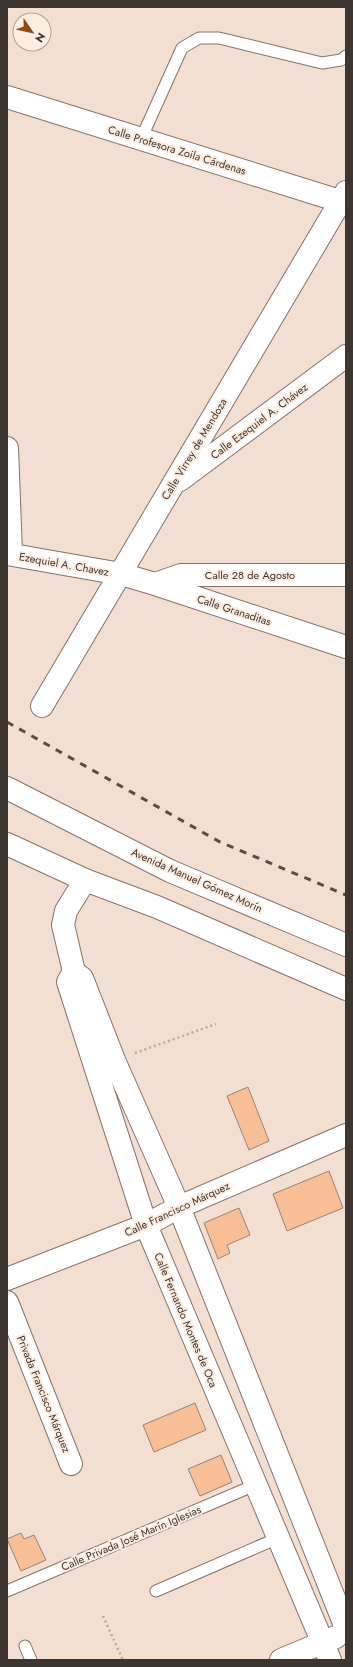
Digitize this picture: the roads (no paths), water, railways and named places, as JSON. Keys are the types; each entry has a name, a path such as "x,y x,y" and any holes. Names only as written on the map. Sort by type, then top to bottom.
{"street":[{"name":"Calle Profesora Zoila Cárdenas","path":"7,97 141,139 344,199"},
{"name":"Calle Virrey de Mendoza","path":"42,706 344,199"},
{"name":"Calle Ezequiel A. Chávez","path":"173,486 346,356"},
{"path":"7,448 9,554"},
{"name":"Ezequiel A. Chavez","path":"9,554 121,574"},
{"name":"Calle Granaditas","path":"121,574 346,647"},
{"name":"Calle 28 de Agosto","path":"155,584 181,575 346,574"},
{"name":"Avenida Manuel Gómez Morín","path":"7,788 170,871 346,945"},
{"path":"7,844 85,880 157,907 346,989"},
{"name":"Calle Fernando Montes de Oca","path":"85,880 66,911 63,925 74,972 82,978 114,1060 179,1207 346,1628"},
{"name":"Calle Fernando Montes de Oca","path":"74,972 68,982 146,1225 326,1651"},
{"name":"Calle Francisco Márquez","path":"7,1279 146,1225 179,1207 346,1135"},
{"name":"Privada Francisco Márquez","path":"7,1302 71,1464"},
{"path":"281,1660 326,1651 346,1632"}],"lane":[{"path":"141,139 182,48 199,38 219,38 322,63 341,60 346,56"},
{"name":"Calle Privada José Marín Iglesias","path":"7,1591 255,1485"},
{"path":"156,1591 278,1538"},
{"path":"25,1646 31,1660"}],"railway":[{"path":"7,722 220,842 346,895"}]}
